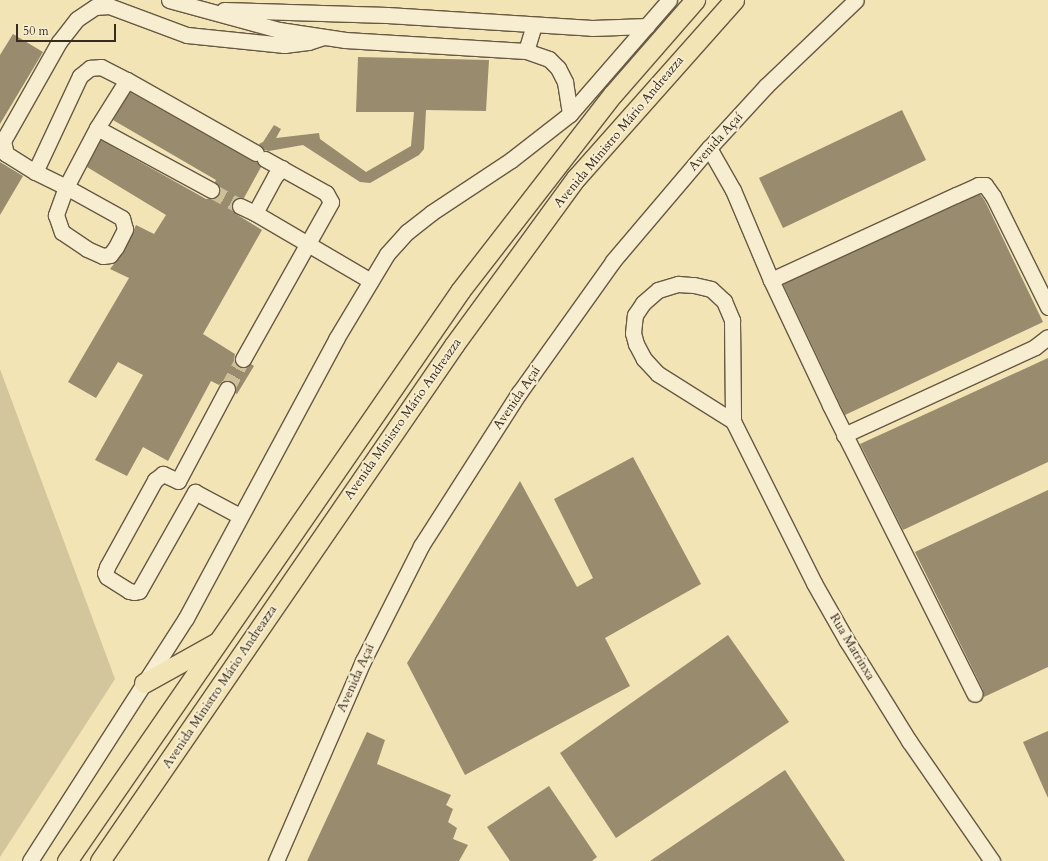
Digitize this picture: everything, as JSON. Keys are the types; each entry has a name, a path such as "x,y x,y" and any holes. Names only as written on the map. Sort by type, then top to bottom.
{"main road":[{"name":"Avenida Ministro Mário Andreazza","path":"67,861 460,291 613,94 695,0"},
{"name":"Avenida Ministro Mário Andreazza","path":"100,861 440,364 482,306 576,178 729,3"},
{"path":"144,683 219,641"}],"street":[{"path":"169,0 279,30 345,40 526,51 548,59 558,68 565,82 570,114"},
{"path":"30,861 186,618 336,339 387,254 407,232 431,213 511,160 570,114 669,0"},
{"name":"Avenida Açaí","path":"276,861 363,661 421,546 519,393 613,261 709,148 766,86 856,0"},
{"path":"127,80 97,128 66,187 56,215 62,232 87,249 103,256 110,255 125,229 122,218 66,187 35,172 6,154 2,141 58,42 77,19 94,8 109,6 187,35 284,45 308,42 323,36"},
{"path":"202,10 347,13 592,28 647,26"},
{"path":"345,40 347,13"},
{"path":"526,51 534,25"},
{"path":"35,172 80,76 90,68 101,67 127,80 261,156 329,197 329,207 243,359"},
{"path":"97,128 211,190"},
{"path":"709,148 733,190 771,280 844,435 974,694"},
{"path":"255,213 275,176 282,168"},
{"path":"771,280 956,194 978,185 985,185 993,196 1048,308"},
{"path":"240,206 255,213 307,245 371,281"},
{"name":"Rua Matrinxa","path":"733,421 658,374 644,359 636,344 633,333 635,315 643,303 658,290 678,284 694,285 711,290 724,301 732,320 733,421 814,584 847,641 909,741 992,861"},
{"path":"844,435 1035,347 1048,337"},
{"path":"178,481 227,389"},
{"path":"194,492 139,591 129,591 111,581 105,572 107,567 155,480 163,474 240,516"}],"shaded area":[{"path":"0,369 115,679 0,857"}],"building":[{"path":"13,34 43,52 0,124 0,55"},
{"path":"358,57 489,60 486,111 426,110 424,149 419,155 370,183 360,182 303,145 269,151 264,150 259,144 263,142 274,125 281,129 276,138 319,133 320,139 366,172 411,146 414,112 356,112"},
{"path":"130,92 252,161 257,162 261,167 244,198 235,198 231,206 236,214 262,230 203,334 235,354 234,360 238,367 244,368 251,364 254,366 237,394 235,393 235,385 231,381 223,381 219,385 211,381 168,461 143,447 127,476 95,460 143,375 118,362 96,398 68,382 129,278 110,269 124,251 136,225 154,234 166,215 87,167 101,140 206,199 215,198 220,190 215,182 216,180 113,120"},
{"path":"902,110 926,160 783,228 759,178"},
{"path":"0,162 23,176 0,215"},
{"path":"980,194 985,201 1043,322 845,415 783,284"},
{"path":"1048,358 1048,462 903,530 860,444"},
{"path":"633,457 701,584 605,638 630,686 465,775 407,663 520,481 577,587 593,578 554,499"},
{"path":"1048,490 1048,667 984,697 983,690 915,552"},
{"path":"728,635 789,722 616,838 560,753"},
{"path":"1048,731 1048,798 1023,742"},
{"path":"367,732 385,740 377,764 451,795 446,805 453,809 448,822 457,828 453,839 468,845 459,861 307,861"},
{"path":"785,770 845,861 650,861"},
{"path":"549,786 597,857 592,861 510,861 487,827"}],"tunnel":[{"path":"211,190 240,206"},
{"path":"227,389 243,359"}]}
